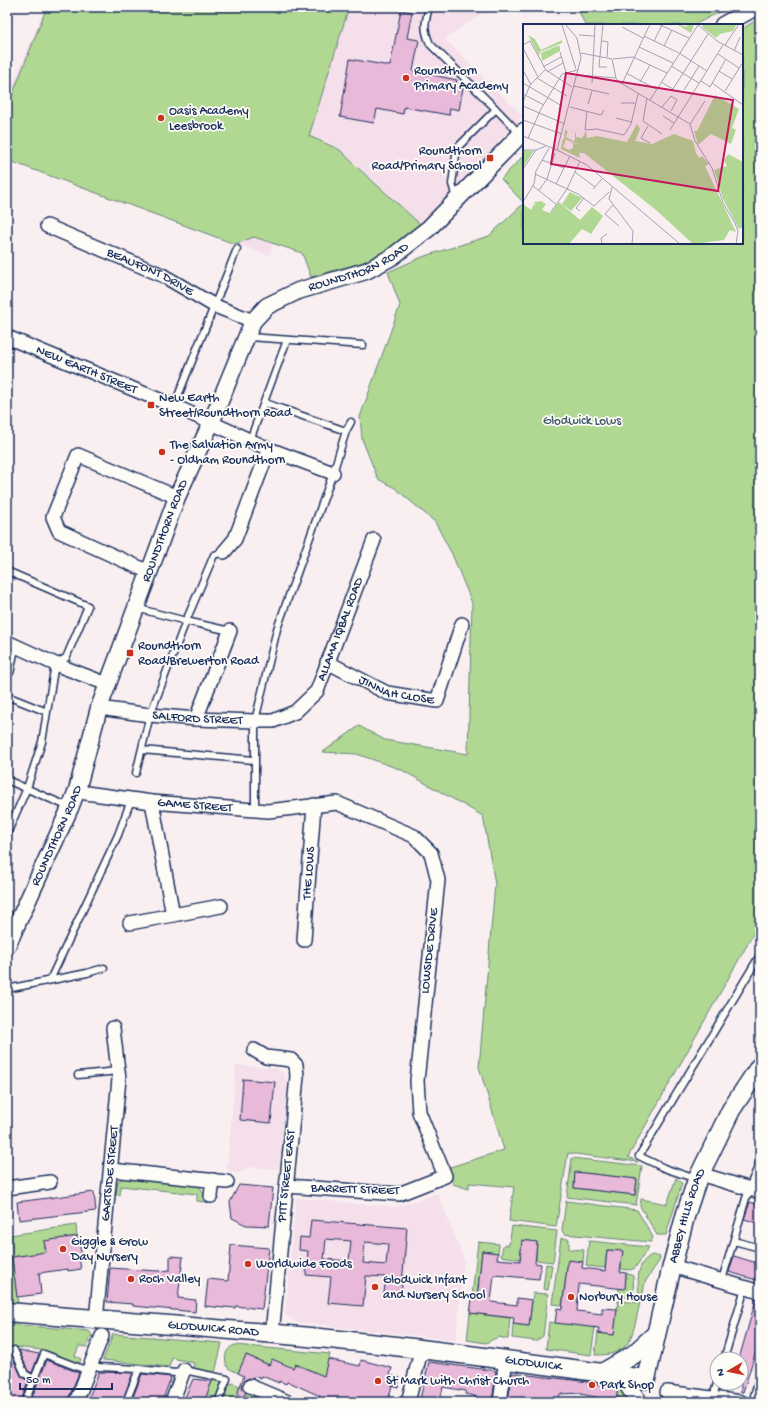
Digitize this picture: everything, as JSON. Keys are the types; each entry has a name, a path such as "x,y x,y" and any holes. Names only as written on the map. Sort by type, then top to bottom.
{"main road":[{"name":"ABBEY HILLS ROAD","path":"646,1378 672,1266 686,1213 699,1177 731,1110 760,1066"},
{"name":"GLODWICK ROAD","path":"7,1312 420,1348"},
{"path":"608,1373 633,1355 656,1334"},
{"name":"GLODWICK","path":"420,1348 646,1378"}],"street":[{"path":"725,24 756,7"},
{"name":"ROUNDTHORN ROAD","path":"9,937 70,808 77,790 107,684 177,496 253,321 267,306 298,290 366,271 392,257 429,228 522,133"},
{"name":"BEAUFONT DRIVE","path":"47,226 162,275 215,306 253,321"},
{"name":"NEW EARTH STREET","path":"7,337 174,406 269,449 333,473"},
{"path":"224,552 235,539 269,449"},
{"path":"149,572 59,531 53,517 78,455 177,496"},
{"name":"ALLAMA IQBAL ROAD","path":"295,712 317,691 374,540"},
{"name":"JINNAH CLOSE","path":"327,662 387,694 437,701 462,624"},
{"path":"196,719 230,630"},
{"path":"7,671 9,643 55,664 107,684"},
{"name":"SALFORD STREET","path":"99,708 150,715 196,719 255,721 273,721 295,712"},
{"name":"GAME STREET","path":"77,790 86,793 131,800 268,811 314,805"},
{"path":"152,802 173,915"},
{"name":"LOWSIDE DRIVE","path":"314,805 337,803 348,807 414,836 431,853 438,880 417,1082 419,1112 445,1176"},
{"name":"THE LOWS","path":"304,940 314,805"},
{"path":"130,924 220,906"},
{"name":"GARTSIDE STREET","path":"96,1320 119,1080 113,1028"},
{"name":"PITT STREET EAST","path":"254,1050 266,1057 291,1060 296,1064 297,1076 272,1334"},
{"path":"110,1170 227,1182"},
{"name":"BARRETT STREET","path":"286,1186 399,1194 445,1176"},
{"path":"699,1177 755,1190"},
{"path":"211,1196 213,1180"},
{"path":"7,1188 50,1182"},
{"path":"672,1266 760,1292"},
{"path":"76,1402 102,1336"},
{"path":"408,1402 419,1359 420,1348"},
{"path":"500,1402 506,1359"},
{"path":"172,1402 184,1370"},
{"path":"608,1373 626,1383 639,1402"},
{"path":"643,1402 646,1378"},
{"path":"250,1386 273,1399 288,1402"},
{"path":"756,1402 760,1387"},
{"path":"667,1392 684,1398 714,1398 741,1402"}],"lane":[{"path":"429,7 425,24 425,33 430,44 522,133"},
{"path":"457,199 452,184 457,148 496,109"},
{"path":"174,406 237,249"},
{"path":"247,336 363,345"},
{"path":"250,440 265,403 287,340"},
{"path":"265,403 346,431"},
{"path":"255,810 255,721 277,629 333,473 346,431 351,422"},
{"path":"136,773 150,715 186,621 214,555 224,552"},
{"path":"7,571 88,606 66,658 55,664 42,742 27,788 7,834"},
{"path":"136,608 186,621 230,630"},
{"path":"7,696 47,712"},
{"path":"142,750 254,760"},
{"path":"7,780 70,808"},
{"path":"50,980 118,834 131,800"},
{"path":"699,1177 664,1168 639,1156 760,955"},
{"path":"7,989 87,973 104,968"},
{"path":"78,1075 118,1071"},
{"path":"722,1280 734,1241 755,1190 760,1162"},
{"path":"734,1241 760,1248"},
{"path":"726,1351 745,1287"},
{"path":"14,1350 24,1374 34,1380"},
{"path":"25,1402 44,1354 89,1368 139,1369 175,1373 184,1370 227,1379 218,1402"},
{"path":"126,1402 139,1369"},
{"path":"714,1398 715,1391"}],"shaded area":[{"name":"Oasis Academy Leesbrook","path":"45,7 491,7 445,39 523,116 420,224 340,150 309,136 269,256 7,160 7,100"},
{"path":"236,1065 276,1068 286,1077 287,1086 279,1169 247,1167 241,1173 227,1171"},
{"name":"Glodwick Infant and Nursery School","path":"438,1193 464,1260 456,1340 295,1322 285,1314 296,1198 396,1207"}],"green space":[{"name":"Oasis Academy Leesbrook","path":"47,7 349,7 309,136 340,150 420,224 377,258 311,277 302,253 254,237 235,244 7,160 7,108"},
{"path":"577,7 729,7 696,24 585,24"},
{"name":"Glodwick Lows","path":"760,18 760,922 628,1157 638,1162 568,1153 556,1227 509,1221 514,1187 469,1183 469,1189 453,1184 447,1168 504,1150 479,1067 495,884 483,816 402,770 357,754 323,752 359,726 385,740 468,754 472,603 452,554 435,522 395,488 378,479 362,439 360,417 400,305 388,272 422,257 489,236 523,204 523,244 743,244 743,28"},
{"path":"523,156 523,202 501,179"},
{"path":"572,1158 642,1166 636,1205 567,1197","holes":["575,1172 637,1179 635,1195 574,1188"]},
{"path":"126,1177 195,1184 203,1192 204,1202 197,1201 197,1194 121,1186 120,1195 116,1195 118,1181"},
{"path":"676,1178 682,1183 666,1235 657,1235 640,1206 641,1199 667,1204"},
{"path":"566,1201 637,1210 653,1237 651,1242 564,1234 562,1230"},
{"path":"76,1225 77,1236 53,1241 44,1241 48,1265 36,1254 12,1257 18,1303 10,1303 10,1257 12,1256 11,1235"},
{"path":"512,1226 557,1231 553,1262 536,1260 537,1242 522,1240 520,1259 501,1256 503,1245 509,1245"},
{"path":"561,1238 569,1239 569,1249 584,1250 583,1262 568,1261 562,1305 552,1304"},
{"path":"589,1241 649,1247 635,1268 630,1270 621,1269 622,1251 607,1250 605,1268 586,1266"},
{"path":"478,1242 499,1244 498,1253 482,1251 477,1296 472,1296"},
{"path":"652,1255 660,1257 659,1261 645,1282 642,1298 639,1298 638,1279 640,1268 647,1258"},
{"path":"546,1264 552,1265 548,1290 543,1289"},
{"path":"626,1273 633,1276 634,1296 632,1298 619,1296 619,1288 625,1288"},
{"path":"533,1293 548,1294 543,1336 536,1341 512,1338 513,1324 529,1326"},
{"path":"618,1301 640,1303 633,1333 624,1347 617,1352 595,1355 598,1333 614,1335"},
{"path":"470,1313 510,1318 508,1339 498,1337 486,1343 467,1340"},
{"path":"549,1322 595,1327 591,1355 546,1349"},
{"path":"7,1324 89,1331 92,1335 87,1347 79,1346 75,1356 81,1359 79,1364 41,1350 7,1346"},
{"path":"113,1334 222,1343 215,1373 193,1368 194,1363 172,1358 169,1367 103,1360"},
{"path":"235,1345 330,1354 320,1395 308,1389 315,1372 295,1364 293,1368 265,1375 267,1364 246,1355 238,1373 228,1368 225,1358 226,1354 232,1346"},
{"path":"213,1380 221,1381 222,1384 216,1398 207,1394"},
{"path":"233,1383 240,1386 241,1390 254,1395 255,1402 251,1402 252,1398 238,1392 234,1402 222,1402 229,1385"},
{"path":"617,1388 622,1391 627,1402 617,1402"}],"building":[{"path":"401,10 412,12 407,38 419,40 413,71 457,80 455,87 463,88 459,110 450,108 449,115 404,107 403,114 377,109 374,123 340,117 350,59 390,66"},
{"path":"243,1079 275,1082 271,1123 240,1120"},
{"path":"575,1172 637,1179 635,1195 574,1188"},
{"path":"239,1185 273,1188 269,1226 246,1225 232,1218 230,1202"},
{"path":"94,1192 96,1211 19,1220 17,1202"},
{"path":"750,1202 760,1205 760,1224 744,1219"},
{"path":"311,1220 407,1228 401,1295 384,1293 386,1277 366,1276 363,1306 328,1303 331,1277 306,1275 308,1251 299,1250 300,1237 309,1238","holes":["326,1239 351,1241 349,1261 324,1259","365,1242 388,1244 386,1265 363,1263"]},
{"path":"78,1236 82,1257 79,1257 81,1269 68,1271 68,1269 39,1273 41,1294 17,1297 12,1257 46,1252 44,1241"},
{"path":"522,1240 537,1242 535,1263 541,1264 539,1279 494,1275 491,1302 517,1305 517,1298 532,1300 529,1326 513,1324 514,1318 470,1313 472,1299 477,1299 482,1251 498,1253 497,1259 520,1261"},
{"name":"Worldwide Foods","path":"231,1245 269,1248 262,1309 235,1306 235,1308 224,1308 205,1306 208,1279 228,1281"},
{"name":"Norbury House","path":"607,1250 623,1251 620,1272 626,1273 625,1289 579,1284 577,1311 602,1314 602,1308 617,1309 614,1335 598,1333 599,1328 555,1323 557,1308 562,1309 568,1260 583,1262 582,1268 605,1271"},
{"name":"Roch Valley","path":"170,1256 183,1257 178,1298 196,1300 195,1312 107,1302 110,1268 158,1271 170,1270"},
{"path":"734,1256 760,1264 760,1281 729,1272"},
{"path":"756,1299 760,1300 760,1338 749,1373 749,1351 741,1351"},
{"path":"19,1350 39,1354 32,1373 28,1371"},
{"path":"246,1355 269,1365 272,1359 293,1368 295,1364 324,1376 328,1359 360,1366 361,1360 392,1368 390,1375 400,1378 398,1387 392,1385 388,1402 318,1402 320,1396 291,1383 287,1382 286,1384 279,1381 279,1383 262,1376 261,1379 254,1376 253,1379 249,1378 245,1380 242,1387 246,1392 243,1397 237,1394 244,1376 238,1373"},
{"path":"47,1360 79,1373 67,1402 30,1402"},
{"path":"15,1362 21,1376 28,1381 21,1402 7,1402 7,1366"},
{"path":"429,1362 496,1371 492,1402 474,1402 475,1396 465,1394 466,1391 443,1387 440,1402 420,1399"},
{"path":"99,1372 133,1373 122,1402 87,1402"},
{"path":"512,1373 581,1381 616,1387 617,1402 581,1393 560,1394 558,1402 508,1402"},
{"path":"142,1374 171,1377 162,1402 131,1402"},
{"path":"193,1379 212,1381 204,1402 183,1402"}],"place":[{"name":"Roundthorn Primary Academy","path":"406,78"},
{"name":"Oasis Academy Leesbrook","path":"161,118"},
{"name":"Roundthorn Road/Primary School","path":"490,158"},
{"name":"New Earth Street/Roundthorn Road","path":"151,405"},
{"name":"The Salvation Army - Oldham Roundthorn","path":"162,452"},
{"name":"Roundthorn Road/Brewerton Road","path":"130,653"},
{"name":"Giggle & Grow Day Nursery","path":"63,1249"},
{"name":"Worldwide Foods","path":"248,1264"},
{"name":"Roch Valley","path":"131,1279"},
{"name":"Glodwick Infant and Nursery School","path":"375,1287"},
{"name":"Norbury House","path":"571,1297"},
{"name":"St Mark with Christ Church","path":"378,1381"},
{"name":"Park Shop","path":"592,1385"}]}
